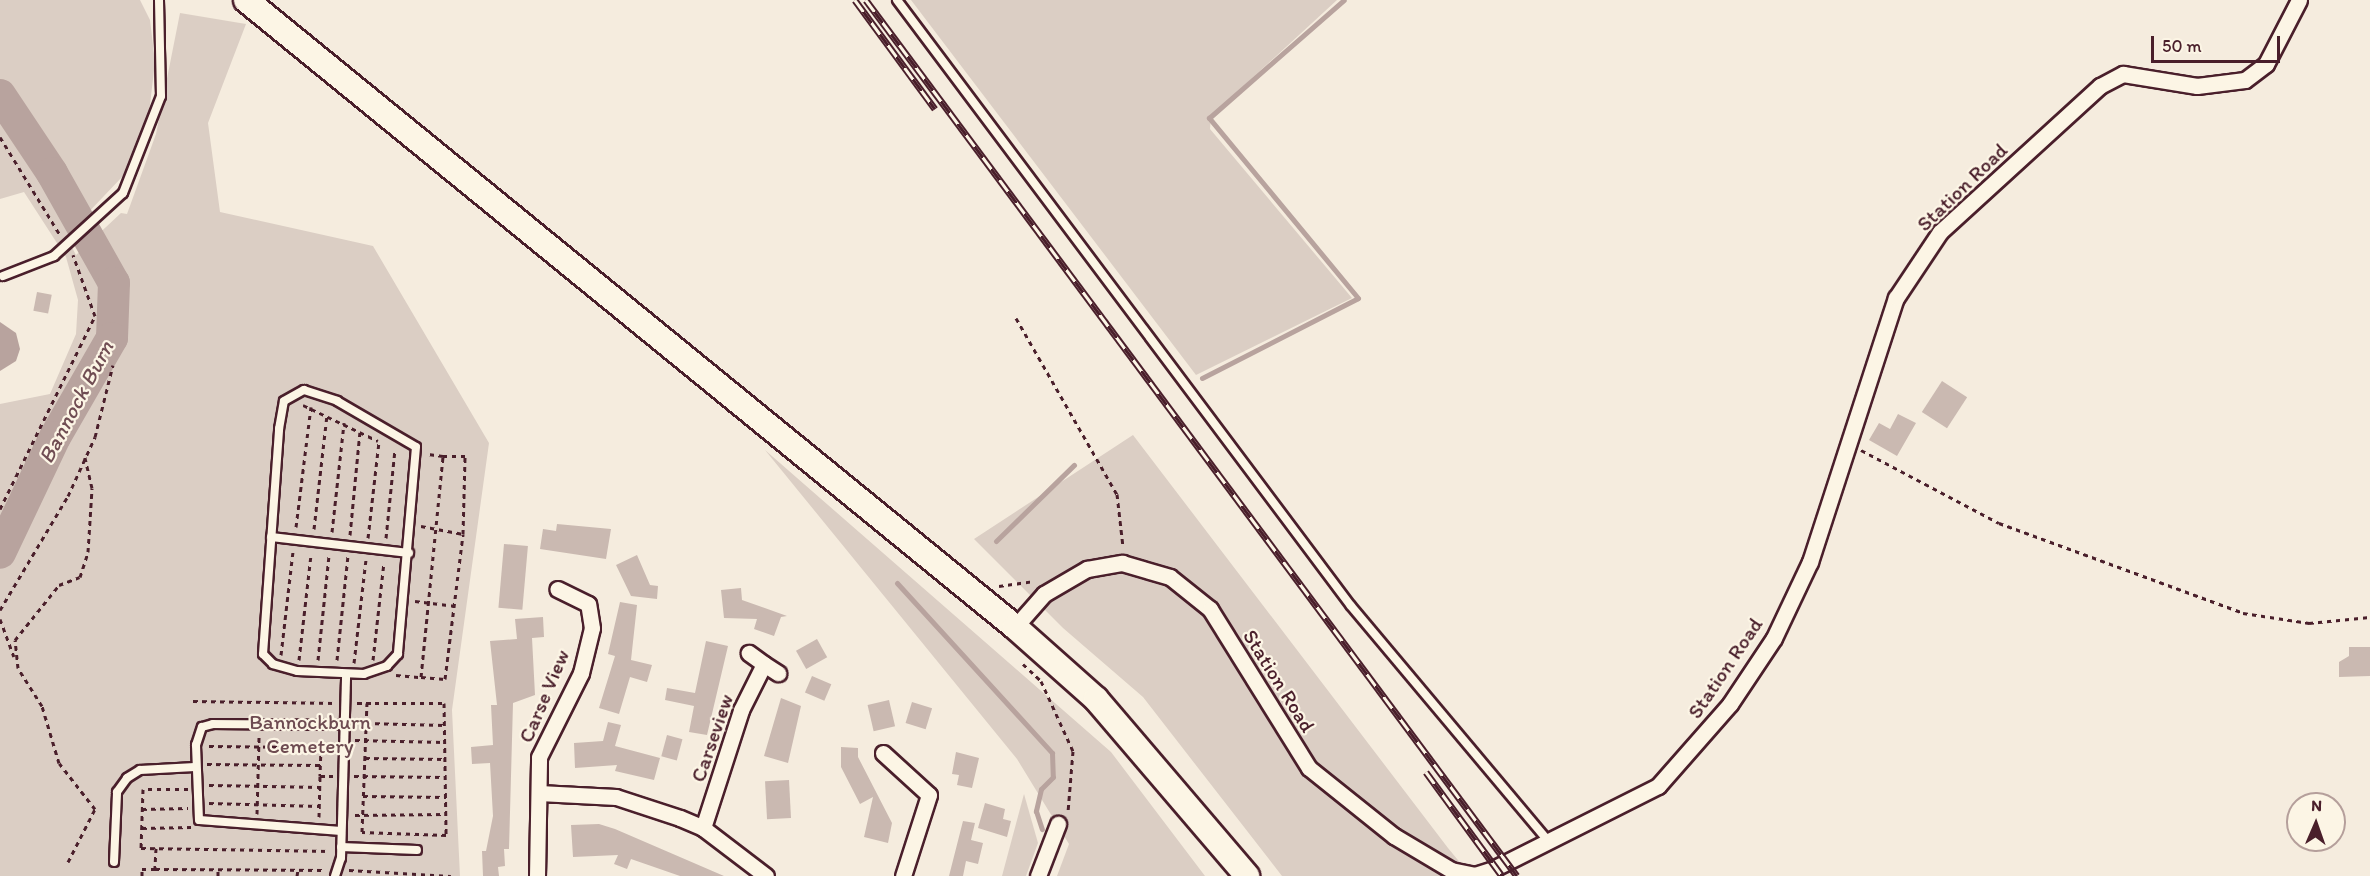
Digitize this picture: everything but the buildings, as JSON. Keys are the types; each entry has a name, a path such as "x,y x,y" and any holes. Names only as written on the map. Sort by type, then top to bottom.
{"main road":[{"path":"245,2 1015,627 1096,699 1246,876"}],"street":[{"name":"Station Road","path":"1122,563 1170,578 1210,609 1309,768 1394,836 1451,870 1475,875 1546,838 1658,786 1730,704 1774,638 1810,562 1852,445 1896,298 1940,232 2100,86 2122,74 2197,87 2246,80 2266,64 2299,0"},
{"path":"1015,627 1064,579 1122,563"},
{"name":"Carse View","path":"537,876 539,756 581,673 592,628 588,604 557,589"},
{"path":"749,653 778,673"},
{"name":"Carseview","path":"703,828 741,710 764,664"},
{"path":"883,753 929,795 903,876"},
{"path":"539,793 616,797 703,828 766,876"},
{"path":"1038,876 1058,824"}],"lane":[{"path":"3,276 30,270 67,245 123,193 142,153 161,96 159,0"},
{"path":"897,0 1351,606 1546,838"},
{"path":"304,390 338,401 410,439 417,453 399,654 387,666 371,672 346,675 297,671 273,664 263,654 284,401 304,390"},
{"path":"271,537 409,553"},
{"path":"336,873 341,847 346,675"},
{"path":"341,831 204,822 196,806 196,745 202,728 259,724 344,725"},
{"path":"114,862 117,792 127,778 140,770 196,766"},
{"path":"341,847 417,850"}],"path":[{"path":"0,137 67,245 91,295 95,316 0,509"},
{"path":"1016,318 1118,494 1122,563"},
{"path":"0,610 85,457 113,365"},
{"path":"284,401 311,407 417,466"},
{"path":"1852,445 1999,523 2243,613 2309,623 2370,617"},
{"path":"371,672 445,679 463,534 465,456 417,453"},
{"path":"421,677 438,529 443,456"},
{"path":"15,659 15,640 29,616 59,585 80,577 88,552 92,488 85,457"},
{"path":"412,524 463,534"},
{"path":"982,602 998,586 1036,581 1048,572 1064,579"},
{"path":"404,600 454,606"},
{"path":"0,619 15,659 42,706 59,763 95,809 68,862"},
{"path":"1017,658 1041,681 1073,751 1068,811 1064,824 1058,824"},
{"path":"193,701 260,702 367,703 444,704 446,835 362,832 367,703"},
{"path":"257,826 260,702"},
{"path":"366,723 444,725"},
{"path":"365,740 445,742"},
{"path":"196,745 321,747 318,830"},
{"path":"365,758 445,759"},
{"path":"196,766 320,765"},
{"path":"320,776 445,777"},
{"path":"196,784 320,787"},
{"path":"363,796 446,797"},
{"path":"142,809 257,804 319,806"},
{"path":"342,814 446,814"},
{"path":"142,828 195,827 204,822"},
{"path":"155,870 156,848"},
{"path":"142,876 142,869 162,869 298,870 336,873 375,871 451,876"},
{"path":"161,876 162,869"},
{"path":"218,870 218,876"},
{"path":"297,876 298,870"},
{"path":"375,871 375,876"}],"green space":[{"name":"Bannockburn Cemetery","path":"0,0 140,0 150,20 155,62 147,130 122,177 66,236 76,255 121,213 127,214 156,134 180,13 246,24 208,123 220,212 373,246 489,443 452,710 460,876 0,876 0,404 50,394 76,334 78,300 66,257 24,192 0,199"},
{"path":"911,0 1337,0 1211,116 1210,129 1352,298 1196,375"},
{"path":"1133,435 1471,876 1282,876 1143,697 1063,628 974,539"},
{"path":"765,450 1111,752 1205,876 1057,876 1069,844 1017,759"},
{"path":"1024,794 1038,843 1026,876 1002,876"}],"shaded area":[{"path":"0,322 16,333 20,349 16,361 0,371"}],"waterway":[{"path":"1202,378 1358,298 1209,118 1344,0"},
{"name":"Bannock Burn","path":"0,95 52,173 114,283 112,338 55,437 0,553"},
{"path":"996,541 1074,465"},
{"path":"897,583 1052,753 1053,777 1041,789 1036,811 1042,829"}],"railway":[{"path":"855,0 935,109"},
{"path":"866,0 1517,876"},
{"path":"1426,772 1502,876"}]}
